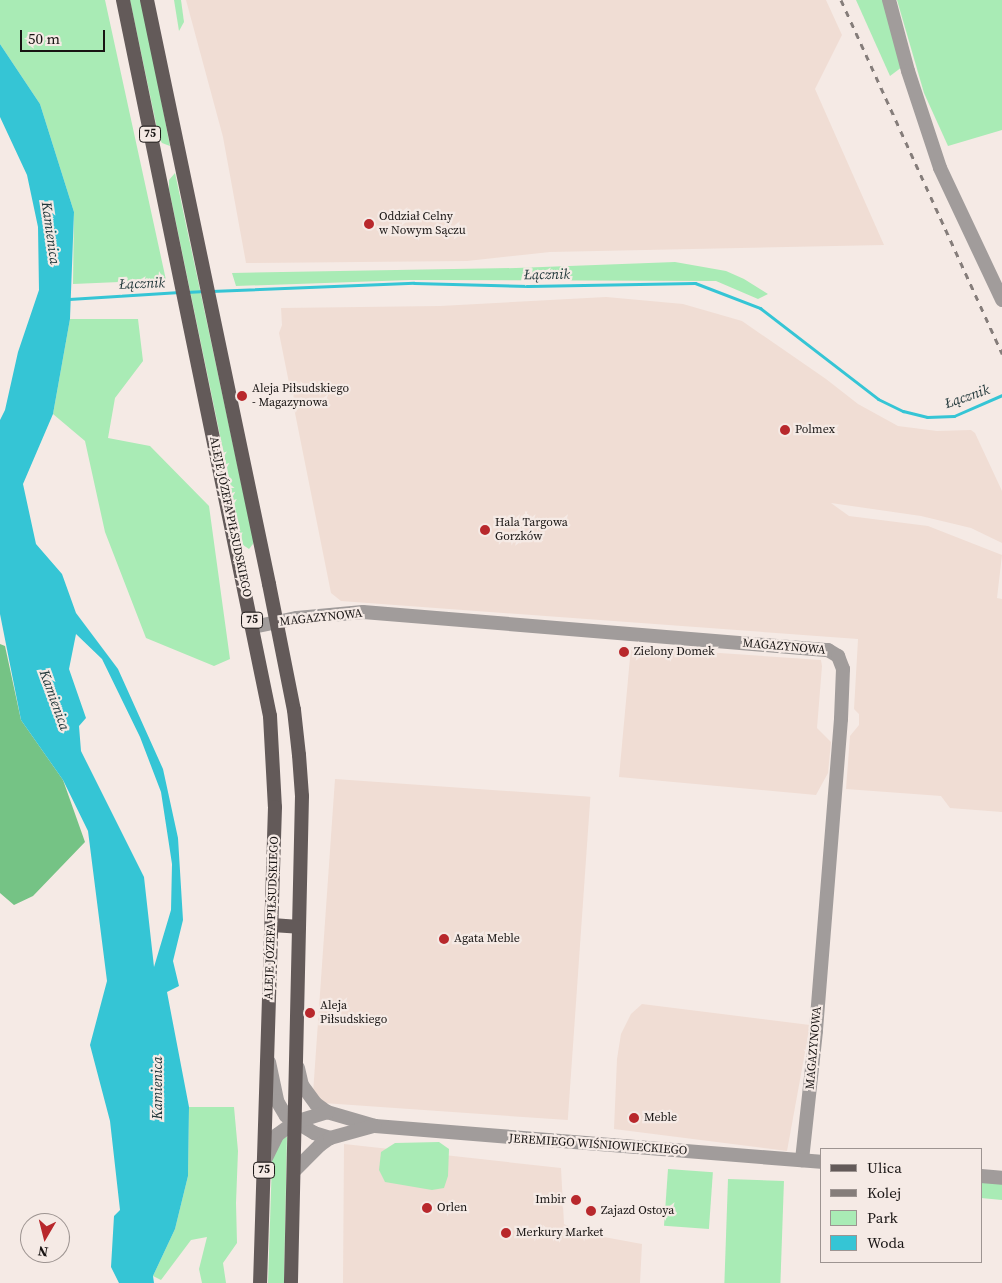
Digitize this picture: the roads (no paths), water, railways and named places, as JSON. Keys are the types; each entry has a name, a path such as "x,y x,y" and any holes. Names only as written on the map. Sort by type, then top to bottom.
{"main road":[{"name":"ALEJE JÓZEFA PIŁSUDSKIEGO","path":"123,0 270,716 275,807 260,1283"},
{"name":"ALEJE JÓZEFA PIŁSUDSKIEGO","path":"147,0 294,710 302,796 291,1283"},
{"path":"239,562 263,557"},
{"path":"272,925 299,927"}],"street":[{"path":"889,0 908,71 940,168 1002,300"},
{"name":"MAGAZYNOWA","path":"253,627 276,622 363,612 828,650 838,656 843,669 841,719 816,1030 802,1160"},
{"path":"268,1057 277,1101 286,1116 330,1138"},
{"name":"ALEJE JÓZEFA PIŁSUDSKIEGO","path":"296,1058 302,1085 316,1104 327,1112"},
{"name":"JEREMIEGO WIŚNIOWIECKIEGO","path":"327,1112 375,1126 820,1162"},
{"name":"ALEJE JÓZEFA PIŁSUDSKIEGO","path":"265,1160 276,1135 295,1122 327,1112"},
{"name":"JEREMIEGO WIŚNIOWIECKIEGO","path":"294,1171 320,1144 330,1138 375,1126"},
{"path":"982,1176 1002,1178"}],"water":[{"name":"Kamienica","path":"0,44 40,104 74,212 70,319 53,414 23,484 36,544 62,574 76,613 118,669 163,769 178,838 183,920 173,961 179,986 167,992 189,1107 188,1176 175,1229 153,1276 154,1283 119,1283 111,1267 114,1216 120,1210 110,1121 90,1045 107,981 88,831 63,780 21,720 0,614 0,420 5,410 18,352 39,290 38,227 27,175 0,117","holes":["76,634 102,659 140,737 161,792 172,864 171,910 154,967 144,877 81,751 79,726 86,718 69,669"]}],"waterway":[{"name":"Łącznik","path":"211,291 414,283 528,286 695,283 760,308 878,399 903,411 927,417 954,416 1002,395"},
{"name":"Łącznik","path":"186,292 205,291"},
{"name":"Łącznik","path":"69,299 180,292"}],"railway":[{"path":"841,0 1002,354"}],"place":[{"name":"Oddział Celny w Nowym Sączu","path":"369,224"},
{"name":"Aleja Piłsudskiego - Magazynowa","path":"242,396"},
{"name":"Polmex","path":"785,430"},
{"name":"Hala Targowa Gorzków","path":"485,530"},
{"name":"Zielony Domek","path":"624,652"},
{"name":"Agata Meble","path":"444,939"},
{"name":"Aleja Piłsudskiego","path":"310,1013"},
{"name":"Meble","path":"634,1118"},
{"name":"Imbir","path":"576,1200"},
{"name":"Orlen","path":"427,1208"},
{"name":"Zajazd Ostoya","path":"591,1211"},
{"name":"Merkury Market","path":"506,1233"}]}
